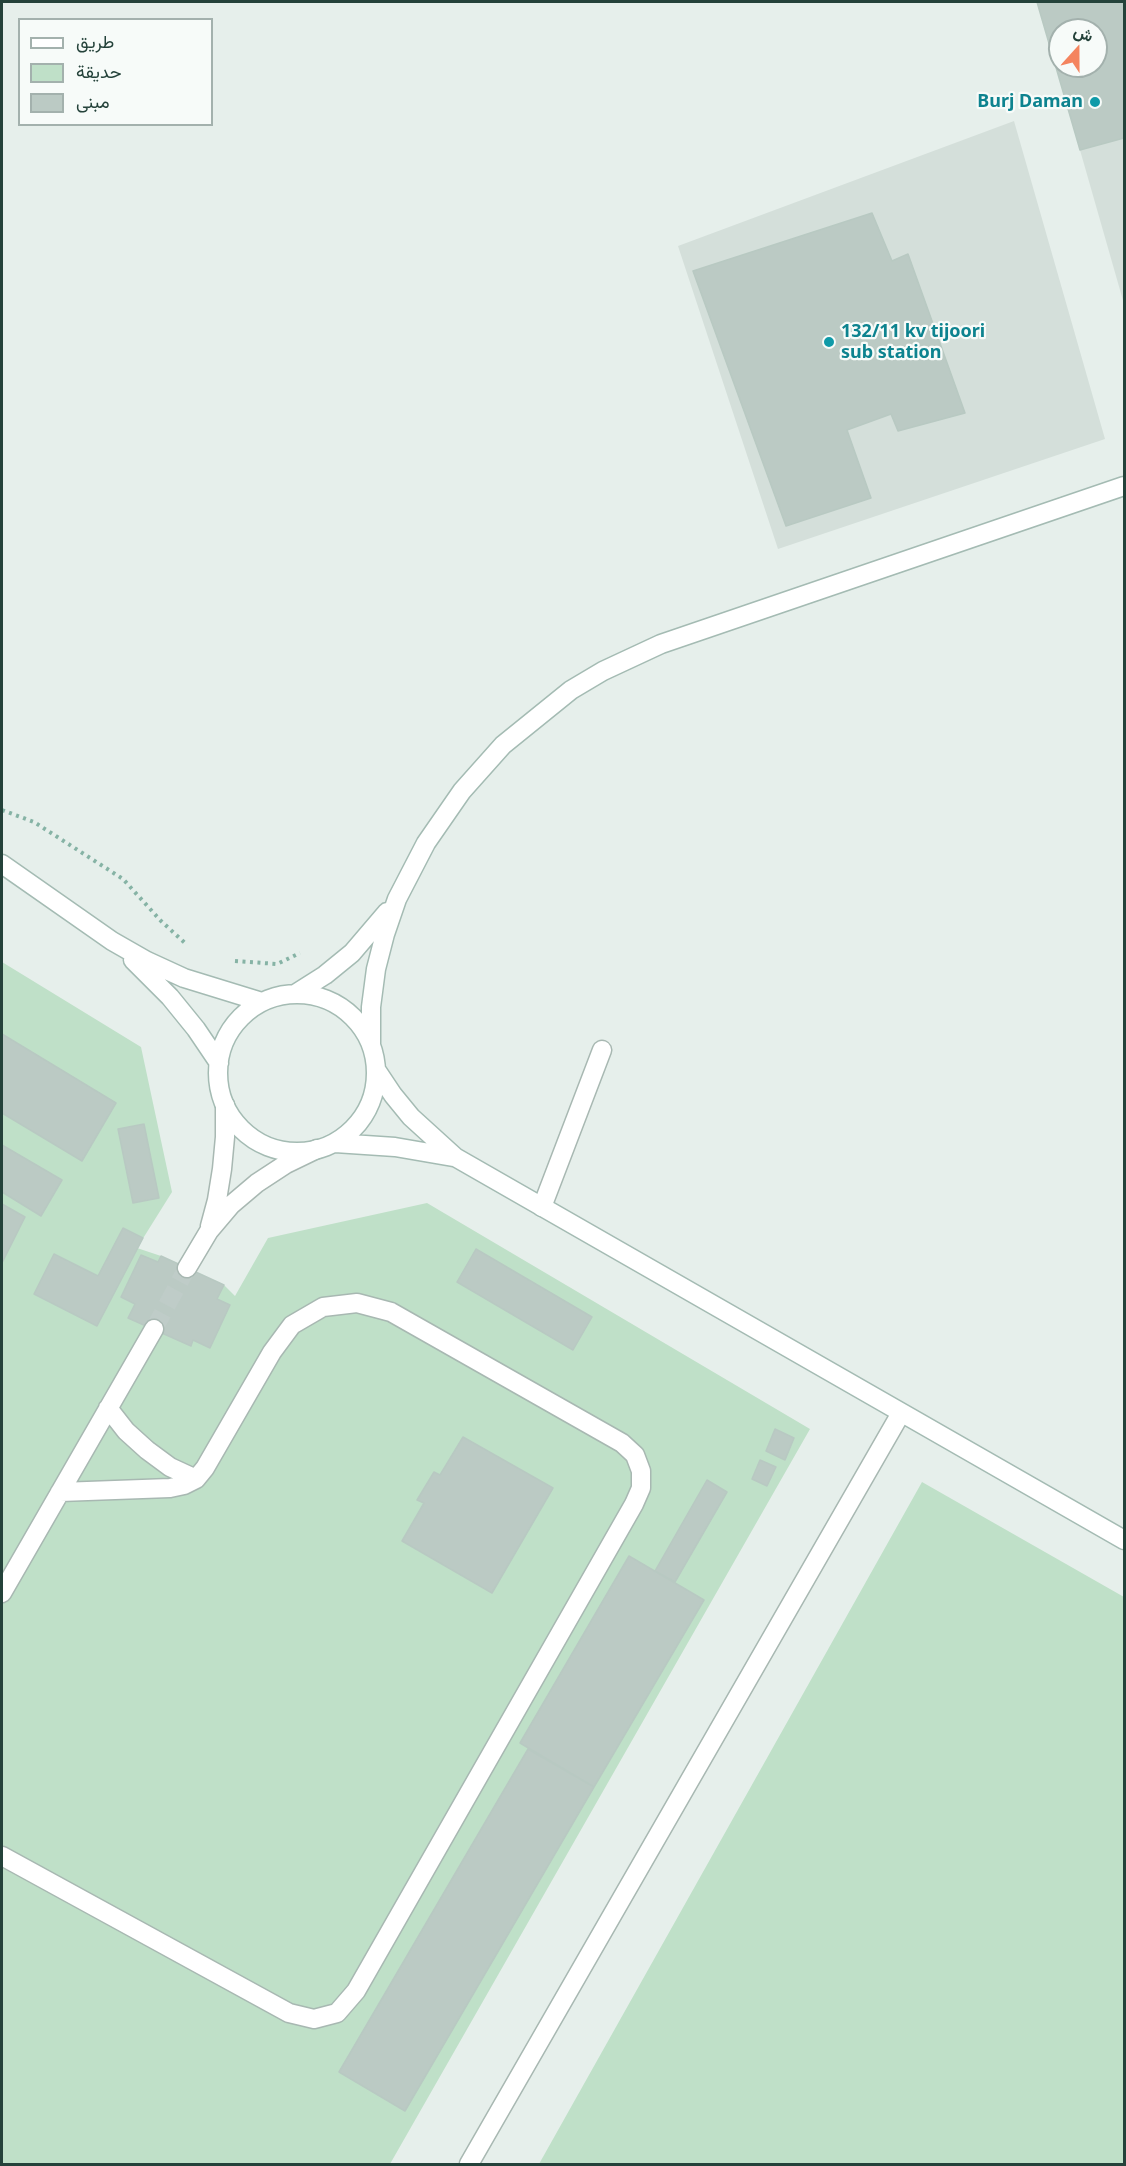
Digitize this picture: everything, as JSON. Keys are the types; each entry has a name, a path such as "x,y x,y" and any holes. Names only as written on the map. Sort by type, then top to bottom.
{"street":[{"path":"295,994 325,975 352,953 375,928 397,898 426,843 462,791 503,745 571,690 603,671 661,644 1125,486"},
{"path":"2,864 112,941 147,961 184,978 262,1002"},
{"path":"188,1268 209,1231 231,1205 257,1183 286,1164 335,1143 352,1130 366,1113 374,1092 377,1071 371,1044 371,1007 376,969 397,898"},
{"path":"112,941 170,997 196,1029 219,1063"},
{"path":"209,1231 217,1200 225,1137 225,1105 219,1084 219,1063 226,1038 241,1017 262,1002 278,996 295,994 319,997 340,1007 358,1023 371,1044"},
{"path":"542,1207 602,1050"},
{"path":"377,1071 411,1118 455,1157 1125,1540"},
{"path":"225,1105 241,1128 263,1144 290,1152 317,1149"},
{"path":"335,1143 395,1147 455,1157"},
{"path":"2,1856 289,2013 314,2019 337,2013 356,1991 641,1488 641,1471 635,1455 622,1443 391,1312 357,1303 323,1307 292,1324 272,1352 205,1468 196,1479 170,1488 60,1492"},
{"path":"2,1593 154,1329"},
{"path":"108,1408 126,1431 147,1450 171,1467 196,1479"},
{"path":"469,2164 902,1413"}],"path":[{"path":"2,810 34,822 123,879 161,921 193,951"},
{"path":"233,961 277,964 308,950"}],"shaded area":[{"name":"Burj Daman","path":"1037,2 1124,2 1124,304 1059,78 1108,78 1108,18 1048,18 1048,40"},
{"path":"1014,121 1105,439 778,549 678,246"}],"green space":[{"path":"2,962 141,1047 172,1192 137,1248 161,1256 224,1285 235,1296 268,1238 427,1203 810,1429 390,2164 2,2164"},
{"path":"922,1482 1124,1597 1124,2164 539,2164"}],"building":[{"name":"Burj Daman","path":"1037,2 1124,2 1124,138 1080,150 1059,78 1108,78 1108,18 1048,18 1048,40"},
{"name":"132/11 kv tijoori sub station","path":"872,213 892,261 908,254 965,413 898,431 891,414 847,430 871,498 786,526 693,271"},
{"path":"2,1034 116,1103 82,1161 2,1113"},
{"path":"144,1124 159,1198 133,1203 118,1129"},
{"path":"2,1145 62,1180 41,1216 2,1192"},
{"path":"2,1204 25,1217 2,1263"},
{"path":"123,1228 143,1238 97,1326 34,1294 54,1254 98,1276"},
{"path":"476,1249 592,1317 573,1350 457,1282"},
{"path":"141,1255 158,1262 161,1256 224,1285 217,1299 230,1305 210,1348 193,1340 191,1346 128,1318 135,1304 121,1297"},
{"path":"775,1429 794,1438 785,1460 766,1451"},
{"path":"463,1437 553,1488 492,1593 402,1541 424,1503 417,1500 434,1472 440,1475"},
{"path":"760,1460 776,1467 767,1486 752,1479"},
{"path":"707,1480 727,1492 675,1582 655,1571"},
{"path":"629,1556 704,1600 594,1787 520,1743"},
{"path":"528,1749 594,1787 405,2111 339,2072"}],"tunnel":[{"path":"154,1329 187,1268"}],"place":[{"name":"Burj Daman","path":"1095,102"},
{"name":"132/11 kv tijoori sub station","path":"829,342"}]}
